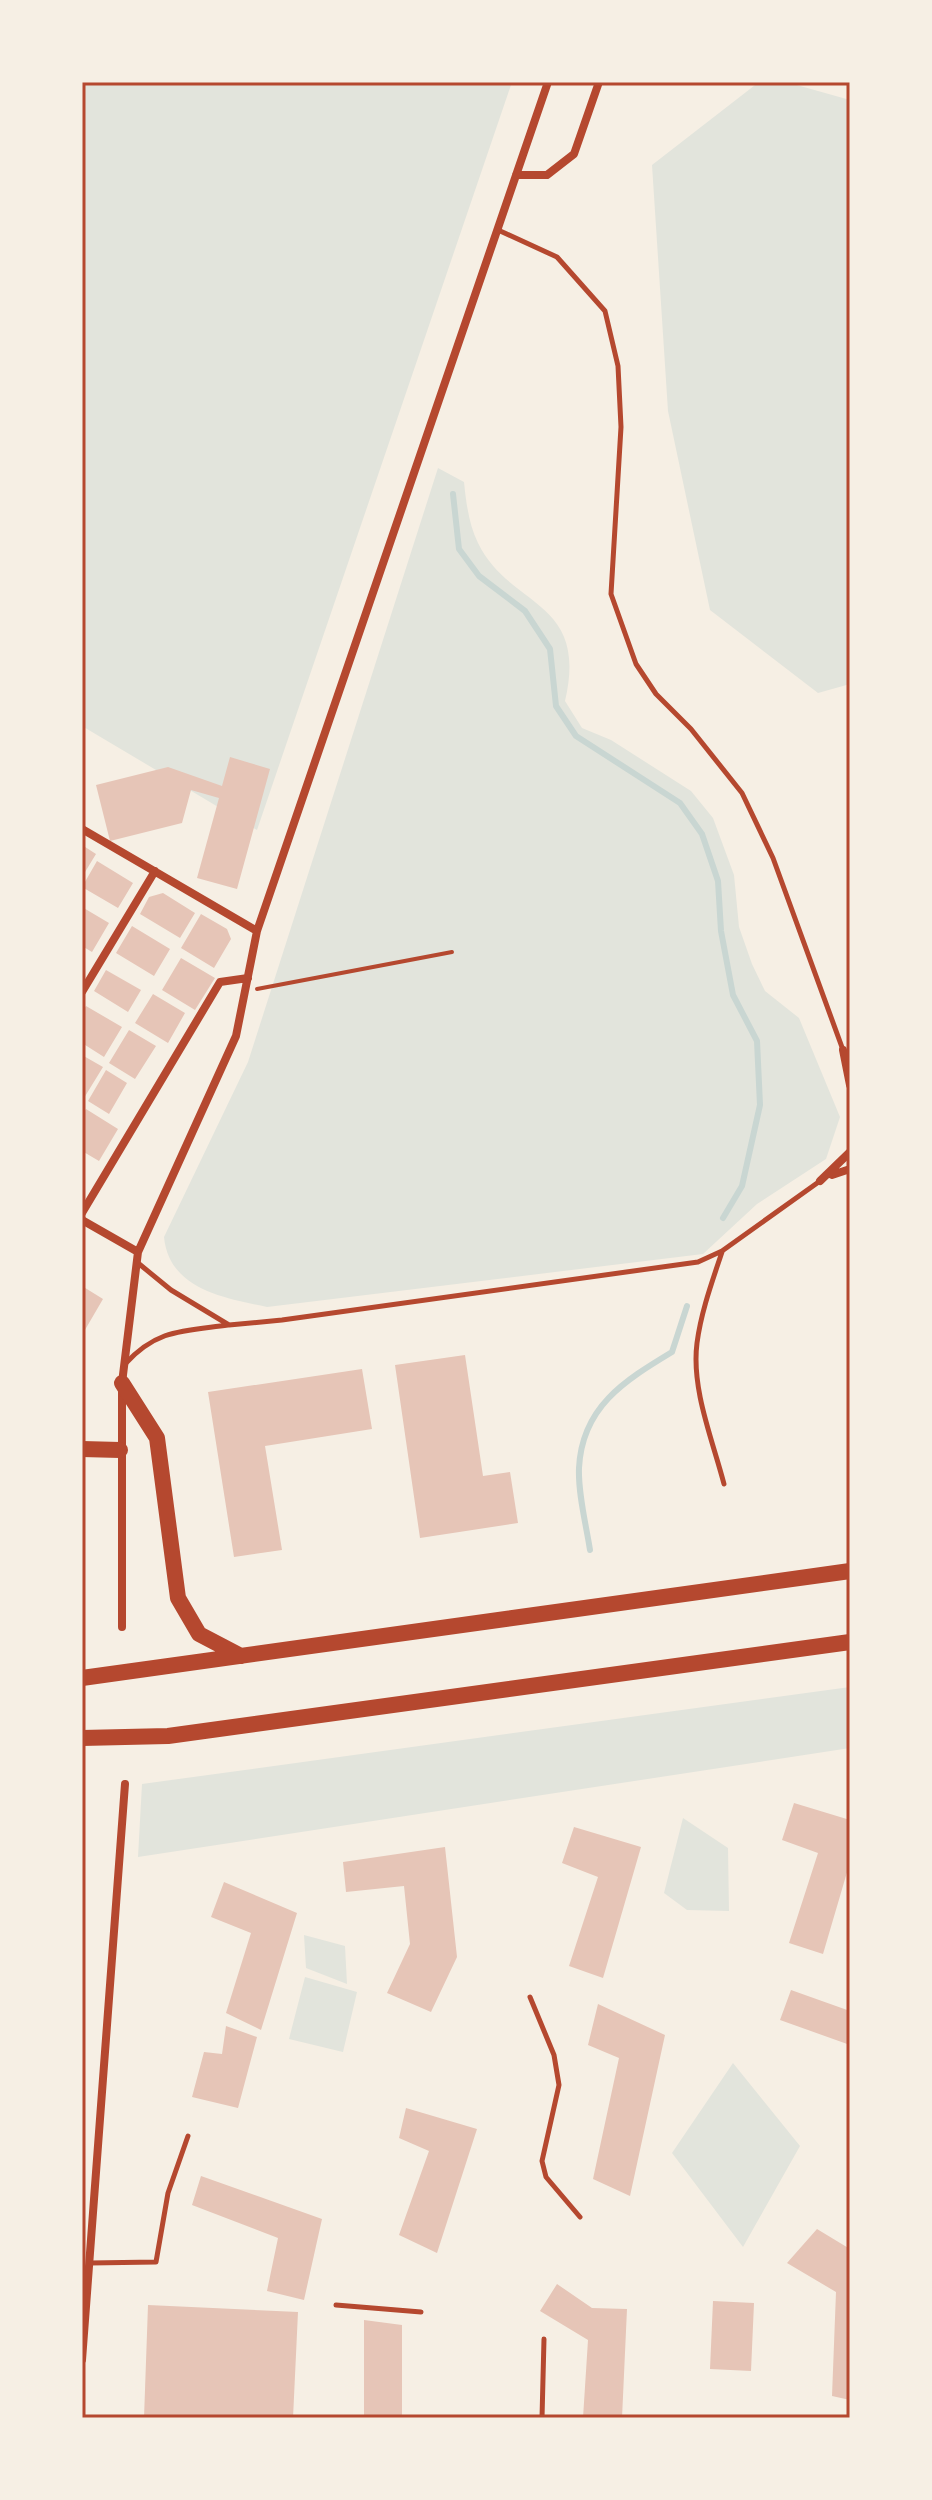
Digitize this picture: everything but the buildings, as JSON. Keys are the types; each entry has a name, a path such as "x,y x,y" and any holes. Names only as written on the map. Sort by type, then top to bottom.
{"highway":[{"path":"122,1383 157,1438 178,1598 199,1634 241,1656"},
{"path":"82,1449 120,1450"},
{"path":"82,1678 850,1571"},
{"path":"82,1738 168,1736 850,1642"}],"street":[{"path":"122,1627 122,1383 137,1257 236,1036 257,931 548,82"},
{"path":"516,175 547,175 574,154 599,82"},
{"path":"82,829 257,931"},
{"path":"82,992 155,871"},
{"path":"82,1213 220,982 248,978"},
{"path":"843,1050 850,1065"},
{"path":"843,1050 850,1085"},
{"path":"820,1181 850,1152"},
{"path":"820,1181 850,1169"},
{"path":"82,1220 137,1257"},
{"path":"82,2360 125,1784"}],"lane":[{"path":"498,230 557,257 605,311 618,366 621,427 611,594 636,664 656,694 691,729 742,793 773,858 843,1050"},
{"path":"125,1365 145,1343 171,1332 698,1262 722,1251 820,1181"},
{"path":"722,1251 707,1294 697,1346 699,1387 724,1484"},
{"path":"137,1257 171,1290 229,1325"},
{"path":"530,1997 554,2055 559,2085 542,2161 546,2177 580,2217"},
{"path":"90,2263 156,2262 168,2193 188,2136"},
{"path":"336,2305 421,2312"},
{"path":"542,2418 544,2339"}],"path":[{"path":"243,991 452,952"}],"shaded area":[{"path":"82,82 512,82 257,830 82,726"},
{"path":"759,82 786,82 850,100 850,684 818,693 710,610 668,411 652,165"},
{"path":"438,468 464,482 472,529 492,565 556,623 566,642 569,667 565,701 582,728 611,740 691,791 713,818 734,875 739,927 752,964 765,991 799,1018 840,1117 826,1159 757,1204 703,1254 267,1307 233,1300 187,1280 168,1255 164,1237 248,1062"},
{"path":"850,1687 850,1748 138,1857 142,1784"},
{"path":"683,1818 728,1848 729,1911 687,1910 664,1893"},
{"path":"304,1935 345,1946 347,1984 306,1968"},
{"path":"305,1977 357,1992 343,2052 289,2039"},
{"path":"733,2063 800,2146 743,2247 672,2153"}],"waterway":[{"path":"453,494 459,549 479,576 525,611 550,649 556,706 576,736 680,803 702,834 718,881 721,931 733,995 757,1041 760,1105 742,1186 723,1218"},
{"path":"590,1550 579,1478 582,1447 588,1428 597,1412 622,1385 672,1352 687,1306"}]}
